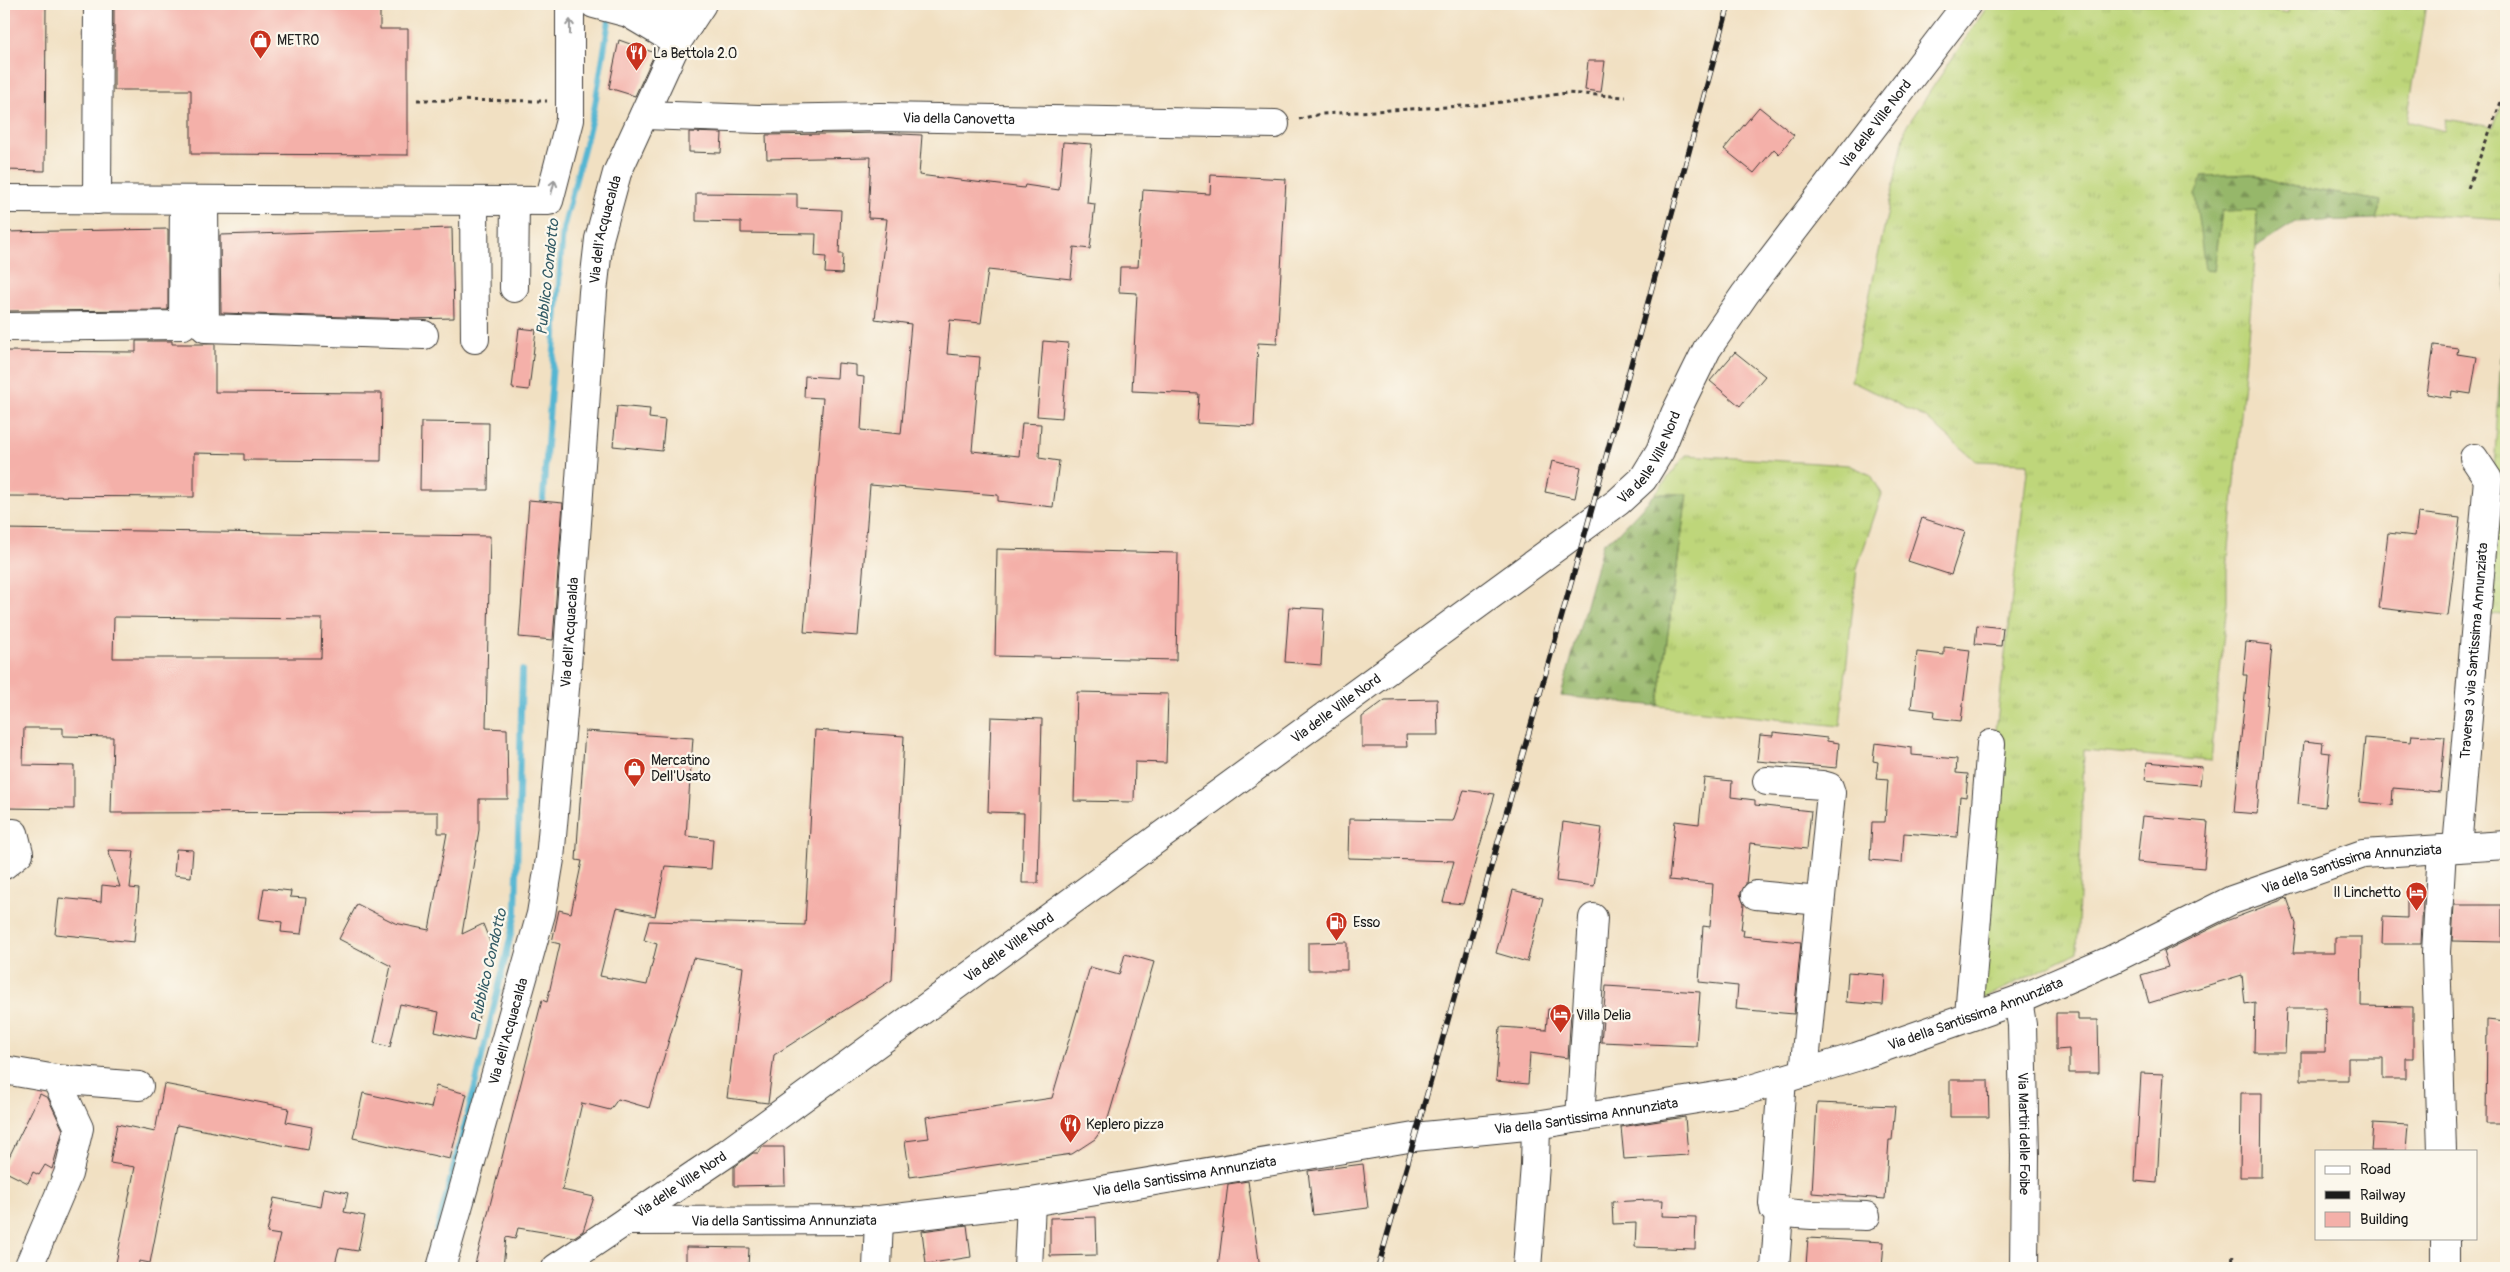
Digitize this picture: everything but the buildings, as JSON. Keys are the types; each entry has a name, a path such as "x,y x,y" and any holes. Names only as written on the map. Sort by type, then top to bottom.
{"street":[{"path":"97,200 98,4"},
{"path":"4,199 549,201 570,120 570,101 587,4 628,14 689,23"},
{"path":"656,4 689,23"},
{"name":"Via delle Ville Nord","path":"556,1268 735,1147 1618,502 1643,479 1660,451 1675,414 1708,349 1745,294 1967,4"},
{"name":"Via dell'Acquacalda","path":"441,1268 541,914 550,859 567,666 592,292 599,239 617,173 689,23"},
{"name":"Via della Canovetta","path":"644,115 1275,124"},
{"path":"4,327 183,326 194,201"},
{"path":"194,201 205,328 424,336"},
{"path":"474,201 475,339"},
{"path":"514,288 515,201"},
{"name":"Traversa 3 via Santissima Annunziata","path":"2442,1150 2436,952 2449,849 2488,479 2474,458"},
{"path":"1969,1016 1991,744"},
{"path":"1767,780 1822,785 1829,787 1831,793 1802,1073"},
{"path":"1846,794 1802,1073 1773,1203 1774,1209 1779,1212 1866,1216"},
{"path":"4,833 14,833 19,853 4,865"},
{"name":"Via della Santissima Annunziata","path":"626,1220 879,1220 1031,1202 1414,1137 1536,1125 1741,1092 1856,1057 2018,1000 2111,960 2232,900 2363,854 2506,845"},
{"path":"1756,894 1820,901"},
{"path":"1580,1118 1593,918"},
{"name":"Via Martiri delle Foibe","path":"2018,1000 2022,1025 2025,1156 2024,1268"},
{"path":"4,1070 56,1078 140,1086"},
{"path":"28,1268 68,1174 79,1128 56,1078"},
{"path":"1527,1268 1536,1165 1536,1125"},
{"path":"1028,1268 1031,1202"},
{"path":"1775,1268 1779,1212"},
{"path":"877,1268 879,1220"},
{"path":"2445,1240 2446,1268"}],"path":[{"path":"2468,188 2506,89"},
{"path":"1275,124 1321,114 1480,105 1567,93 1626,97"},
{"path":"417,100 570,101"},
{"path":"2232,1268 2233,1252"}],"green space":[{"path":"1989,4 2244,4 2288,13 2289,4 2426,4 2407,121 2444,131 2446,119 2493,127 2506,94 2506,220 2394,213 2376,219 2381,201 2279,184 2252,174 2202,176 2214,270 2222,211 2257,210 2256,247 2227,571 2227,603 2211,761 2084,750 2077,952 1979,1001 1996,730 2028,463 1976,461 1926,418 1851,381 1906,127"},
{"path":"2252,174 2279,184 2381,201 2376,219 2295,222 2256,247 2257,210 2222,211 2214,271 2205,270 2195,195 2203,176"},
{"path":"2506,274 2506,406 2498,406"},
{"path":"2498,406 2506,406 2506,615 2485,614"},
{"path":"1686,455 1849,465 1871,475 1882,494 1857,568 1840,726 1658,706 1687,494 1655,494"},
{"path":"1655,494 1687,494 1658,706 1561,696 1603,543 1614,537"}],"waterway":[{"name":"Pubblico Condotto","path":"543,498 563,229 594,110 610,15"},
{"name":"Pubblico Condotto","path":"429,1261 476,1082 516,913 522,670"}],"railway":[{"path":"1378,1268 1588,523 1729,4"}],"place":[{"name":"METRO","path":"261,59"},
{"name":"La Bettola 2.0","path":"637,72"},
{"name":"Mercatino Dell'Usato","path":"635,787"},
{"name":"Il Linchetto","path":"2417,911"},
{"name":"Esso","path":"1337,941"},
{"name":"Villa Delia","path":"1560,1034"},
{"name":"Keplero pizza","path":"1070,1143"}]}
